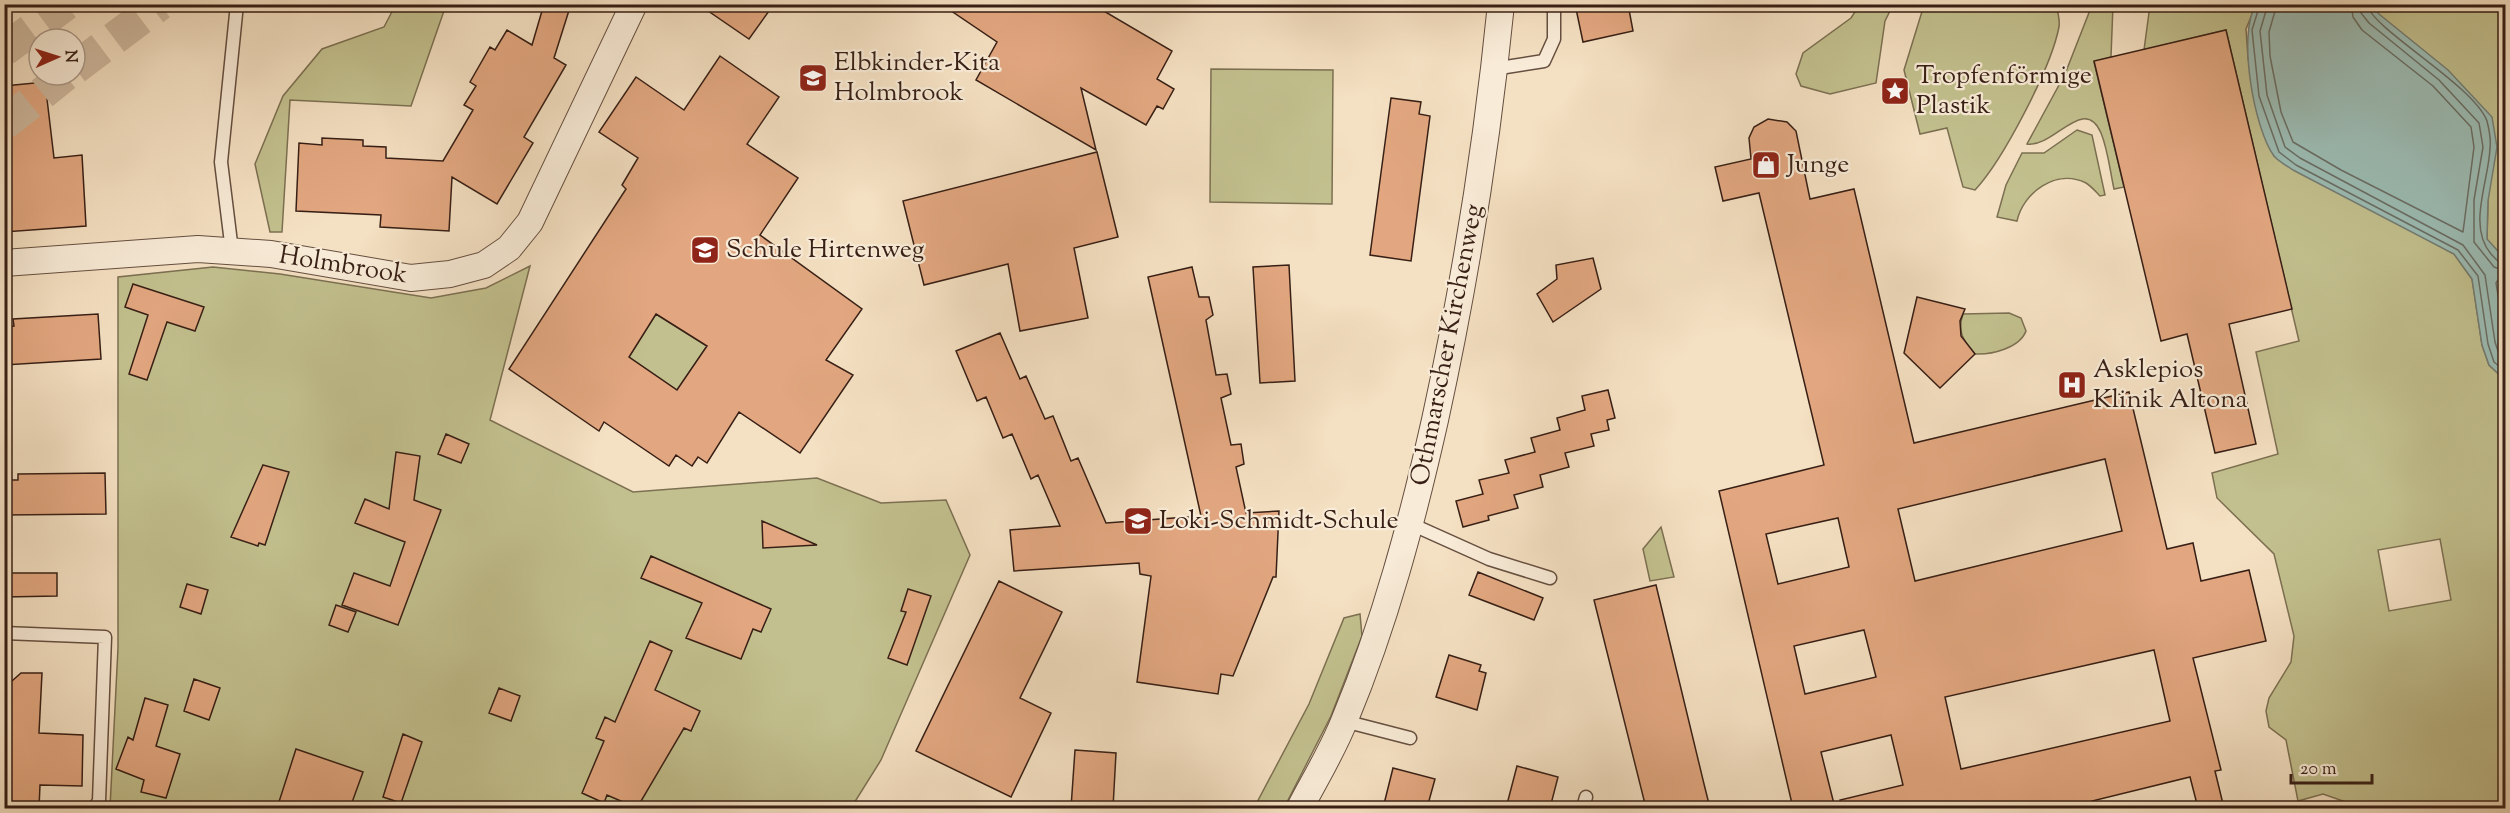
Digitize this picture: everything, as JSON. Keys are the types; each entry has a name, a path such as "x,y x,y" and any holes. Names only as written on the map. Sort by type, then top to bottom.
{"street":[{"name":"Holmbrook","path":"4,262 198,249 271,254 411,279 450,274 484,265 509,248 530,222 634,4"},
{"name":"Othmarscher Kirchenweg","path":"1300,808 1344,721 1376,636 1411,524 1456,326 1477,205 1501,4"}],"lane":[{"path":"232,251 221,162 237,4"},
{"path":"1493,69 1544,61 1554,39 1554,4"},
{"path":"1411,524 1490,560 1550,578"},
{"path":"4,633 105,637 99,801 94,808"},
{"path":"1344,721 1410,738"}],"shaded area":[{"path":"396,4 446,5 411,106 290,100 282,232 270,232 255,164 283,96 322,49 384,27"},
{"path":"1860,4 1893,5 1885,21 1876,83 1830,94 1801,86 1796,74 1803,53 1851,18"},
{"path":"1924,5 2056,5 2057,8 2059,27 2036,89 1999,158 1975,190 1963,187 1947,128 1920,134 1904,70"},
{"path":"2092,5 2113,5 2111,57 2094,62 2124,187 2114,189 2107,153 2101,133 2094,122 2086,119 2077,120 2048,138 2027,144 2065,74"},
{"path":"2150,5 2256,5 2246,29 2248,58 2259,119 2274,156 2454,254 2472,279 2482,345 2489,365 2505,380 2505,808 2363,808 2323,794 2298,801 2286,740 2269,727 2266,711 2269,698 2291,662 2294,636 2274,554 2217,498 2212,473 2278,454 2256,352 2299,341 2226,30 2144,50","holes":["2440,539 2451,600 2389,611 2378,550"]},
{"path":"2372,5 2505,5 2505,259 2487,240 2488,201"},
{"path":"1211,69 1333,70 1332,204 1210,202"},
{"path":"2077,130 2092,135 2105,195 2100,196 2092,187 2075,179 2053,181 2042,186 2026,201 2017,221 1997,217 2006,185 2022,153 2044,153"},
{"path":"530,266 490,420 633,492 817,478 881,503 946,500 970,555 881,760 851,808 110,808 118,648 118,277 213,267 280,274 431,298 486,288"},
{"path":"2009,313 2021,318 2026,331 2023,337 2004,349 1975,354 1962,336 1963,314"},
{"path":"656,314 707,346 677,390 629,357"},
{"path":"1661,527 1674,577 1650,581 1643,549"},
{"path":"1360,614 1362,636 1331,716 1284,808 1254,808 1309,704 1344,618"}],"water":[{"path":"2256,5 2372,5 2379,14 2448,70 2492,117 2497,147 2488,201 2487,239 2505,259 2505,380 2489,365 2482,345 2472,279 2454,254 2293,170 2274,156 2260,125 2250,81 2248,37 2250,18"}],"building":[{"path":"544,4 571,4 554,58 566,65 524,137 533,143 497,204 452,177 449,231 380,227 381,215 296,211 299,143 322,145 322,138 363,140 363,146 386,147 386,158 443,161 473,110 464,105 476,86 470,82 490,47 495,50 507,30 532,45"},
{"path":"698,4 774,4 749,39"},
{"path":"941,4 1092,4 1172,51 1157,79 1174,89 1163,109 1157,106 1146,125 1081,88 1096,150 976,80 997,42"},
{"path":"1575,4 1628,4 1633,31 1583,42"},
{"name":"Asklepios Klinik Altona","path":"2226,30 2292,309 2229,324 2256,444 2215,453 2187,334 2161,341 2094,61"},
{"path":"720,56 779,97 747,144 798,178 760,235 862,309 826,360 853,375 800,453 739,412 707,463 698,457 692,466 676,455 669,466 604,422 599,431 509,369 626,189 622,185 638,158 599,132 636,77 684,110","holes":["656,314 707,346 677,390 629,357"]},
{"path":"27,84 27,87 46,87 54,158 82,155 86,226 4,232 4,86"},
{"path":"1391,98 1421,102 1419,114 1430,116 1411,261 1370,255"},
{"path":"1768,119 1787,122 1796,131 1810,199 1854,189 1914,443 2129,392 2167,549 2193,543 2201,581 2249,570 2266,641 2193,658 2221,770 2215,771 2224,808 2198,808 2190,777 2092,801 2093,808 1841,808 1840,800 1903,785 1891,735 1821,752 1835,808 1793,808 1719,491 1824,465 1759,193 1723,201 1715,167 1751,159 1749,138 1754,127","holes":["2105,459 2122,531 1915,581 1898,509","1838,518 1849,567 1778,584 1766,534","1864,630 1876,677 1805,694 1794,646","2154,650 2170,721 1961,769 1945,697"]},
{"name":"Schule Hirtenweg","path":"1097,152 1118,237 1074,248 1088,318 1020,331 1008,264 924,285 903,201"},
{"path":"1593,258 1601,289 1553,322 1537,294 1557,279 1556,265"},
{"path":"1289,265 1295,381 1260,383 1253,267"},
{"path":"1192,267 1199,297 1209,297 1213,315 1206,320 1216,375 1227,374 1231,394 1221,398 1231,445 1241,444 1244,464 1236,467 1246,513 1279,511 1276,577 1273,577 1233,676 1221,674 1218,694 1137,682 1151,576 1140,574 1139,563 1014,571 1010,530 1060,526 1038,475 1031,479 1012,434 1003,438 986,397 977,401 956,351 1000,333 1020,379 1026,376 1045,419 1053,416 1071,461 1078,458 1106,523 1201,516 1148,277"},
{"path":"133,284 204,307 195,331 167,322 147,380 129,374 148,315 125,307"},
{"path":"1917,297 1965,309 1960,321 1961,336 1975,354 1940,388 1904,353"},
{"path":"98,314 101,359 4,365 4,327 14,326 13,319"},
{"path":"1608,390 1615,418 1607,420 1609,430 1591,434 1594,446 1565,453 1569,467 1540,475 1543,487 1514,495 1518,508 1488,516 1489,520 1463,527 1456,501 1483,494 1479,480 1509,473 1505,460 1535,452 1531,438 1560,430 1557,418 1585,410 1582,396"},
{"path":"446,434 469,444 461,463 438,454"},
{"path":"396,452 420,456 414,500 441,510 398,625 342,605 354,573 390,586 405,542 355,523 365,499 389,509"},
{"path":"263,465 289,472 265,545 259,543 258,546 231,537"},
{"path":"105,473 106,514 4,515 4,480 18,480 18,474"},
{"path":"762,521 817,545 763,548"},
{"path":"651,556 771,609 761,632 753,629 741,659 686,638 702,603 641,578"},
{"path":"1478,572 1543,598 1534,620 1469,595"},
{"path":"4,573 57,573 57,596 4,597"},
{"path":"999,581 1062,612 1020,698 1051,713 1011,797 916,751"},
{"path":"187,584 208,590 201,614 180,607"},
{"path":"1656,585 1710,808 1646,808 1594,600"},
{"path":"908,589 931,596 907,665 888,658 906,612 901,611"},
{"path":"336,605 356,612 348,632 329,625"},
{"path":"650,641 672,651 655,690 700,711 691,731 684,728 637,808 607,795 604,803 582,793 604,741 596,738 605,717 615,722"},
{"path":"1449,655 1481,665 1479,671 1486,673 1477,710 1436,697"},
{"path":"21,673 42,673 39,733 83,735 82,786 40,785 39,808 4,808 4,688"},
{"path":"194,679 220,688 209,720 184,711"},
{"path":"499,688 520,696 511,721 489,713"},
{"path":"145,698 168,705 156,746 180,754 166,798 141,792 144,780 116,769 128,737 133,740"},
{"path":"403,734 422,742 401,803 383,797"},
{"path":"296,749 363,772 350,808 277,808"},
{"path":"1075,750 1116,753 1113,808 1071,808"},
{"path":"1517,766 1558,777 1550,808 1506,808"},
{"path":"1393,768 1435,779 1427,808 1383,808"}],"tunnel":[{"path":"4,50 66,4"},
{"path":"87,59 160,4"},
{"path":"4,124 50,87"}],"place":[{"name":"Elbkinder-Kita Holmbrook","path":"813,78"},
{"name":"Tropfenförmige Plastik","path":"1895,91"},
{"name":"Junge","path":"1766,165"},
{"name":"Schule Hirtenweg","path":"705,250"},
{"name":"Asklepios Klinik Altona","path":"2072,385"},
{"name":"Loki-Schmidt-Schule","path":"1138,521"}]}
